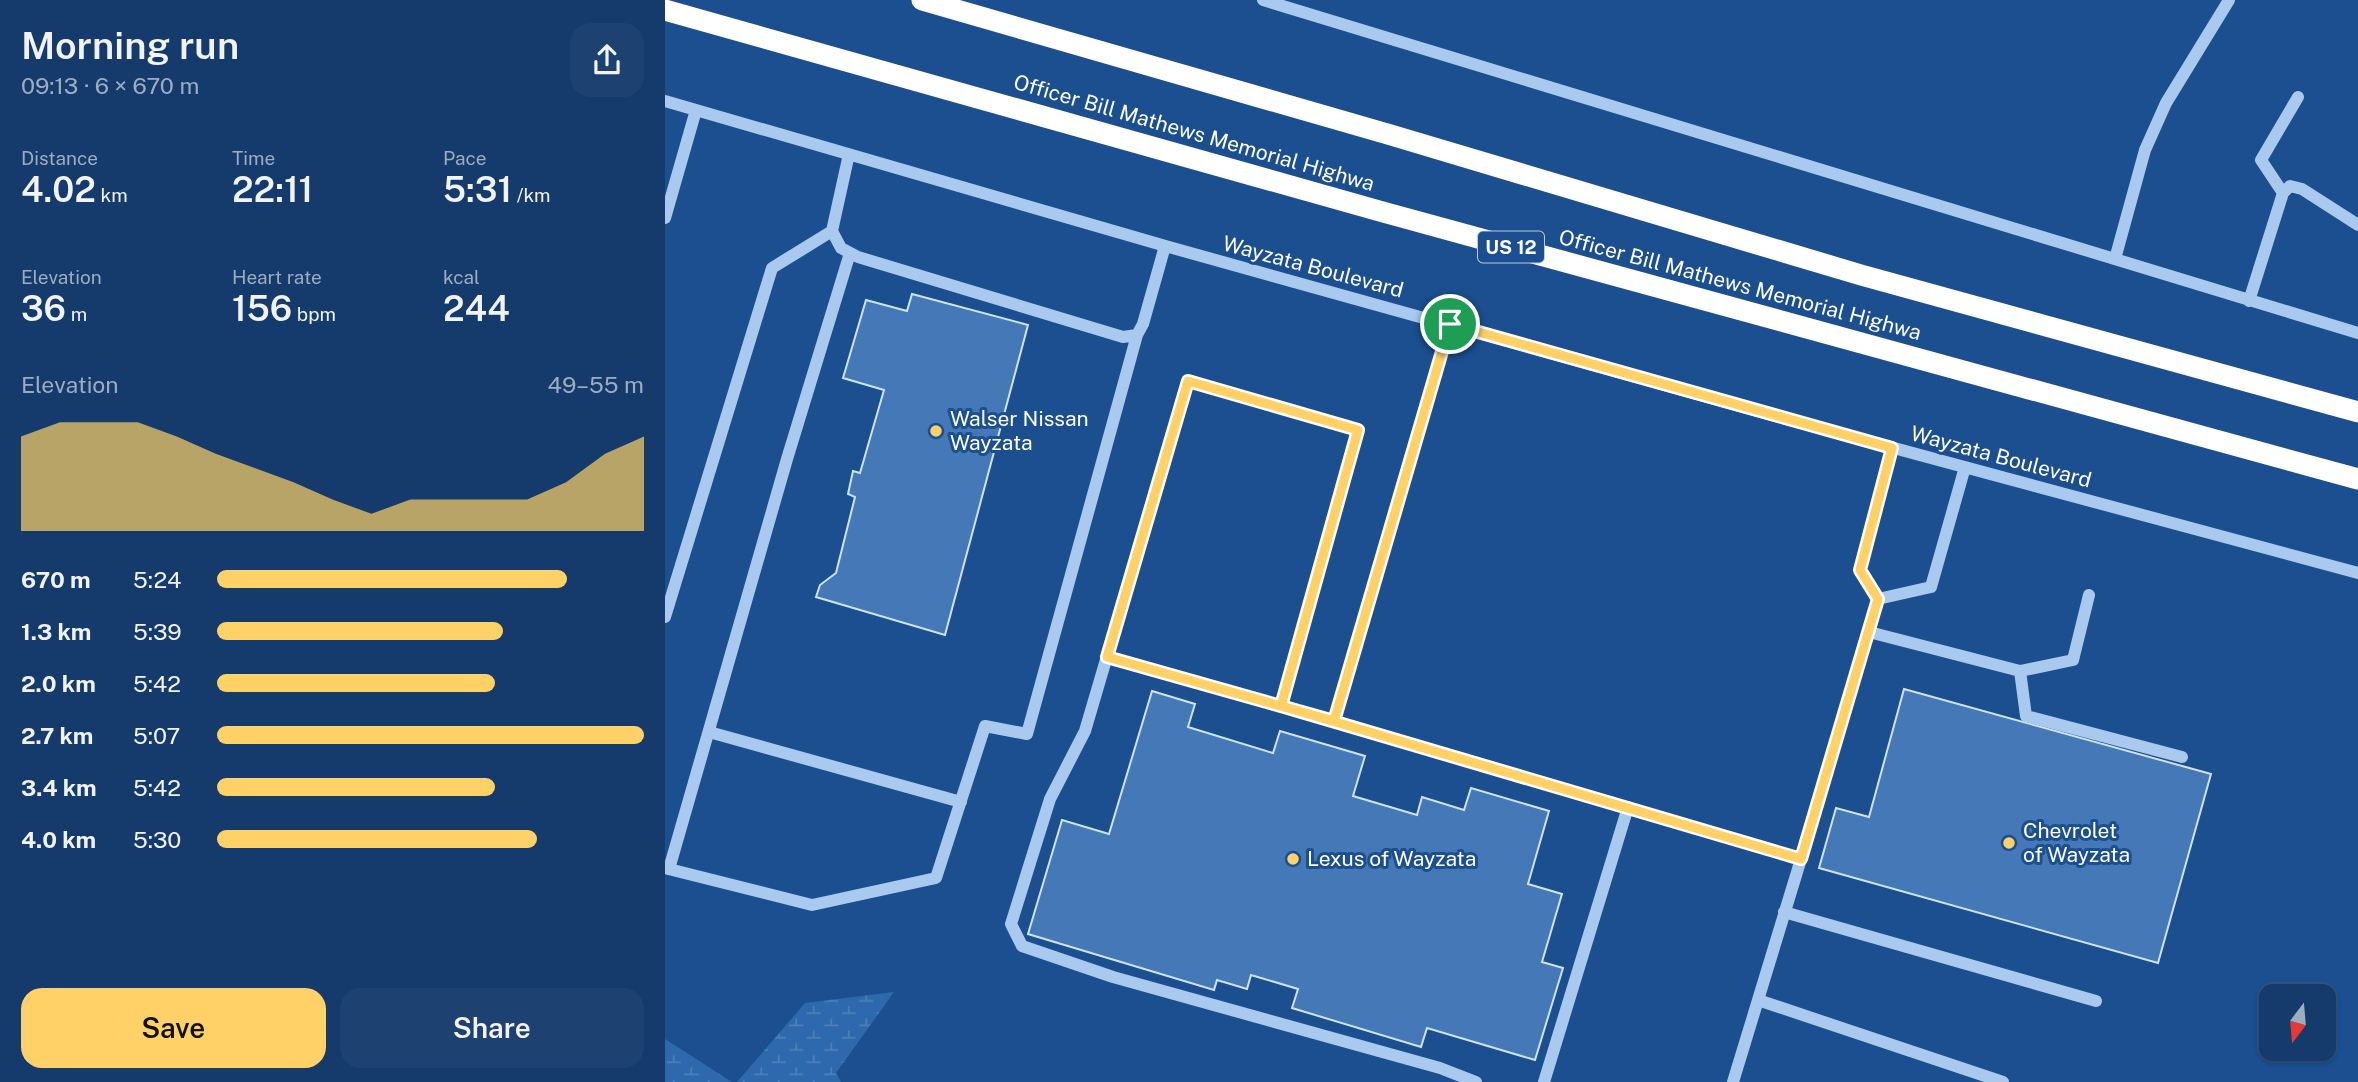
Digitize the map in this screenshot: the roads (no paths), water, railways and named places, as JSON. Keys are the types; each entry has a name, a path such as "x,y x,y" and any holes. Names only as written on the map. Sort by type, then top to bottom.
{"highway":[{"path":"922,0 1391,135 1861,275 2358,412"},
{"name":"Officer Bill Mathews Memorial Highwa","path":"665,10 1383,212 2358,479"}],"street":[{"path":"1263,0 2358,332"},
{"path":"2115,259 2145,150 2166,103 2229,0"},
{"path":"2283,192 2261,160 2298,97"},
{"name":"Wayzata Boulevard","path":"665,101 1165,246 1892,448 2358,573"},
{"path":"665,218 697,110"},
{"path":"849,154 832,231 841,248 1123,337 1137,335"},
{"path":"2249,300 2283,192 2290,186 2302,189 2358,225"},
{"path":"665,617 772,268 832,231"},
{"path":"850,253 667,868 813,905 936,878 985,726 1027,734 1137,335 1143,324 1165,246"},
{"path":"1334,721 1450,324"},
{"path":"1281,706 1358,430 1188,381 1086,731 1050,799 1010,924 1022,946 1113,978 1440,1069 1476,1082"},
{"path":"1733,1082 1878,599 1860,570 1892,448"},
{"path":"1878,599 1931,587 1965,467"},
{"path":"1869,632 2020,671 2073,660 2089,595"},
{"path":"1107,657 1801,859"},
{"path":"2020,671 2026,716 2182,757"},
{"path":"709,732 961,802"},
{"path":"1544,1082 1628,807"},
{"path":"1784,912 2096,1001"},
{"path":"1758,1000 2003,1082"}],"place":[{"name":"Walser Nissan Wayzata","path":"936,431"},
{"name":"Chevrolet of Wayzata","path":"2009,843"},
{"name":"Lexus of Wayzata","path":"1293,859"}]}
